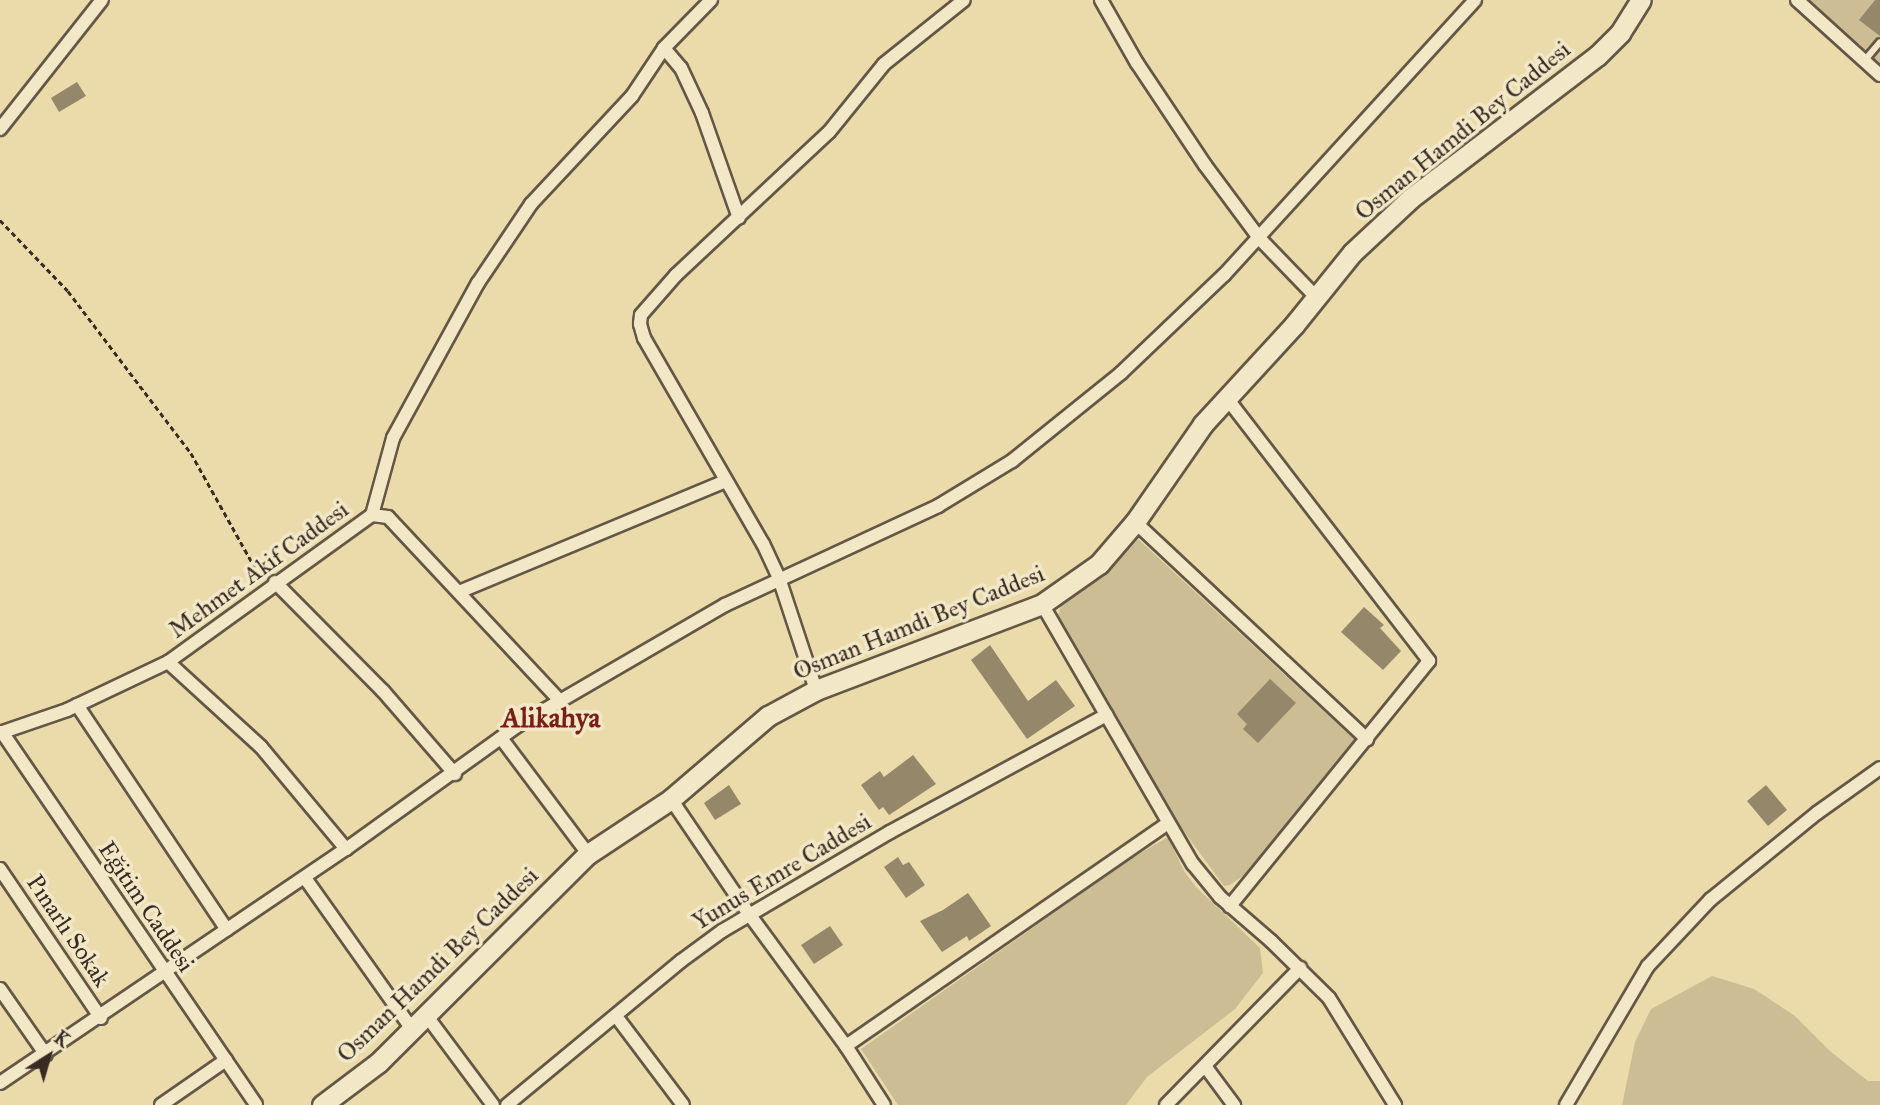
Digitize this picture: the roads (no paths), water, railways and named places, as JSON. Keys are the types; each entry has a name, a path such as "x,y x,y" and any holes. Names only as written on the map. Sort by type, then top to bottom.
{"street":[{"path":"0,129 102,0"},
{"path":"372,515 393,438 478,283 531,204 632,96 664,48 711,0"},
{"path":"816,690 779,578 763,544 644,338 641,316 653,298 829,132 896,52 964,0"},
{"path":"1101,0 1145,74 1260,239 1316,297"},
{"path":"0,1083 101,1018 455,774 501,737 725,605 938,506 1012,461 1121,373 1260,239 1475,0"},
{"name":"Osman Hamdi Bey Caddesi","path":"321,1105 378,1063 588,854 671,799 768,716 816,690 1042,604 1099,564 1135,522 1203,424 1286,335 1352,253 1398,208 1603,50 1630,20 1641,0"},
{"path":"1797,0 1880,75"},
{"path":"664,48 681,68 702,113 739,218"},
{"path":"1226,397 1429,662 1230,906"},
{"path":"459,592 726,481"},
{"name":"Mehmet Akif Caddesi","path":"1,732 77,705 168,662 271,585 372,515 388,517 561,702"},
{"path":"1135,522 1367,739"},
{"path":"271,585 383,691 455,774"},
{"path":"1042,604 1167,824 1205,881 1300,968 1339,1013 1390,1102"},
{"path":"168,662 261,747 346,849"},
{"path":"77,705 227,930"},
{"name":"Yunus Emre Caddesi","path":"507,1105 704,943 890,832 1106,716"},
{"name":"Eğitim Caddesi","path":"1,732 256,1105"},
{"path":"501,737 588,854"},
{"path":"1566,1105 1648,966 1710,900 1817,813 1880,768"},
{"path":"671,799 749,914 846,1046 884,1105"},
{"path":"846,1046 1167,824"},
{"name":"Pınarlı Sokak","path":"0,869 101,1018"},
{"path":"305,877 412,1029"},
{"path":"1166,1105 1300,968"},
{"path":"0,989 46,1055"},
{"path":"426,1015 493,1105"},
{"path":"616,1016 683,1105"},
{"path":"161,1105 226,1060"},
{"path":"1205,1066 1234,1105"}],"lane":[{"path":"1865,60 1880,42"}],"district":[{"name":"Alikahya","path":"551,718"}]}
